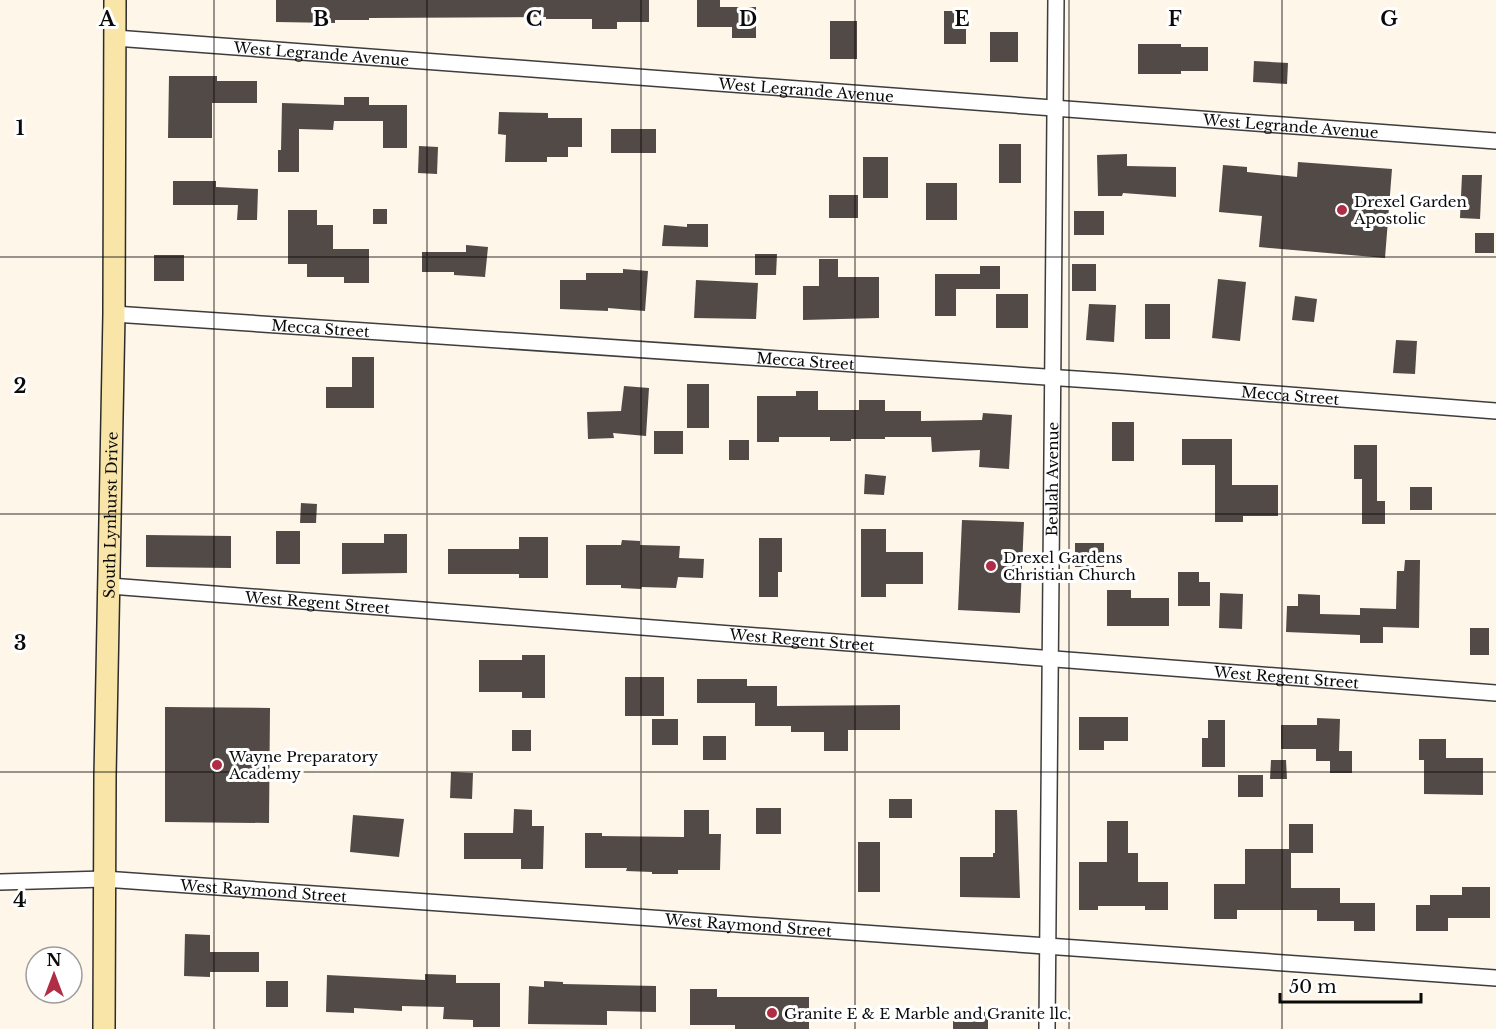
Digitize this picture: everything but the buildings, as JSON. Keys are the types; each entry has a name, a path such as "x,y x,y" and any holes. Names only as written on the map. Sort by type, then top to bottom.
{"main road":[{"name":"South Lynhurst Drive","path":"104,1029 104,879 114,314 115,0"}],"street":[{"name":"Beulah Avenue","path":"1047,1029 1056,0"},
{"name":"West Legrande Avenue","path":"115,38 1496,141"},
{"name":"Mecca Street","path":"114,314 1054,378 1496,411"},
{"name":"West Regent Street","path":"110,586 1496,693"},
{"name":"West Raymond Street","path":"0,882 104,879 1496,978"}],"place":[{"name":"Drexel Garden Apostolic","path":"1342,210"},
{"name":"Drexel Gardens Christian Church","path":"991,566"},
{"name":"Wayne Preparatory Academy","path":"217,765"},
{"name":"Granite E & E Marble and Granite llc.","path":"772,1013"}]}
